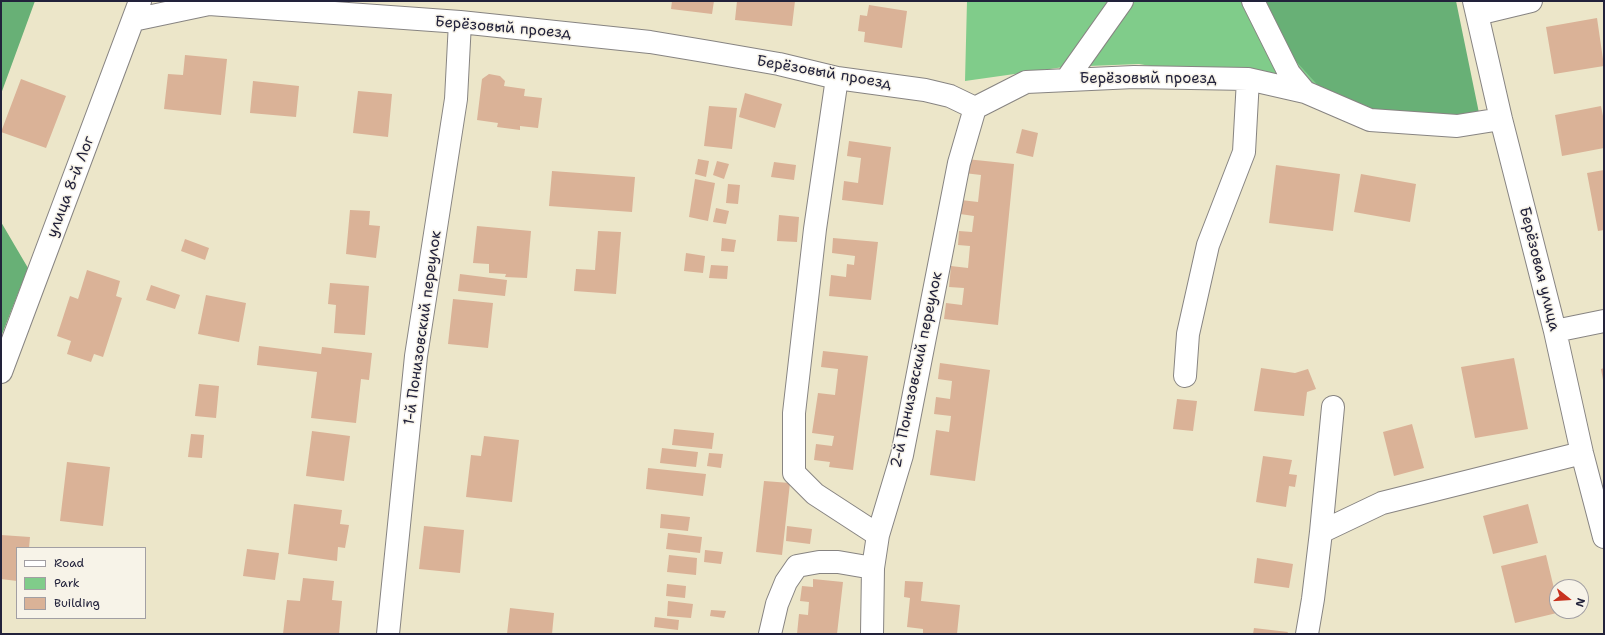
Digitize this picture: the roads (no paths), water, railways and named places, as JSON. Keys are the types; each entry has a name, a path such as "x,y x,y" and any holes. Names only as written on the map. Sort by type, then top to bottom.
{"street":[{"path":"1066,80 1122,1"},
{"path":"1253,1 1289,73 1305,92"},
{"path":"1476,8 1531,1"},
{"name":"Берёзовый проезд","path":"137,11 209,4 460,22 650,42 779,64 837,78 925,90 950,96 975,108 1026,82 1134,77 1248,79 1305,92 1370,120 1457,126 1501,119"},
{"name":"Берёзовая улица","path":"1476,8 1501,119 1555,331 1582,453 1604,537"},
{"name":"улица 8-й Лог","path":"1,372 137,11"},
{"name":"1-й Понизовский переулок","path":"388,634 416,356 456,99 460,22"},
{"path":"837,78 815,229 794,413 794,473 816,494 878,534"},
{"path":"1185,376 1188,334 1208,245 1244,152 1248,79"},
{"name":"2-й Понизовский переулок","path":"872,634 873,568 878,534 902,455 959,163 975,108"},
{"path":"1555,331 1604,322"},
{"path":"1307,634 1321,532 1332,407"},
{"path":"1321,532 1382,503 1582,453"},
{"path":"770,634 777,604 786,582 797,566 819,562 838,562 873,568"}]}
